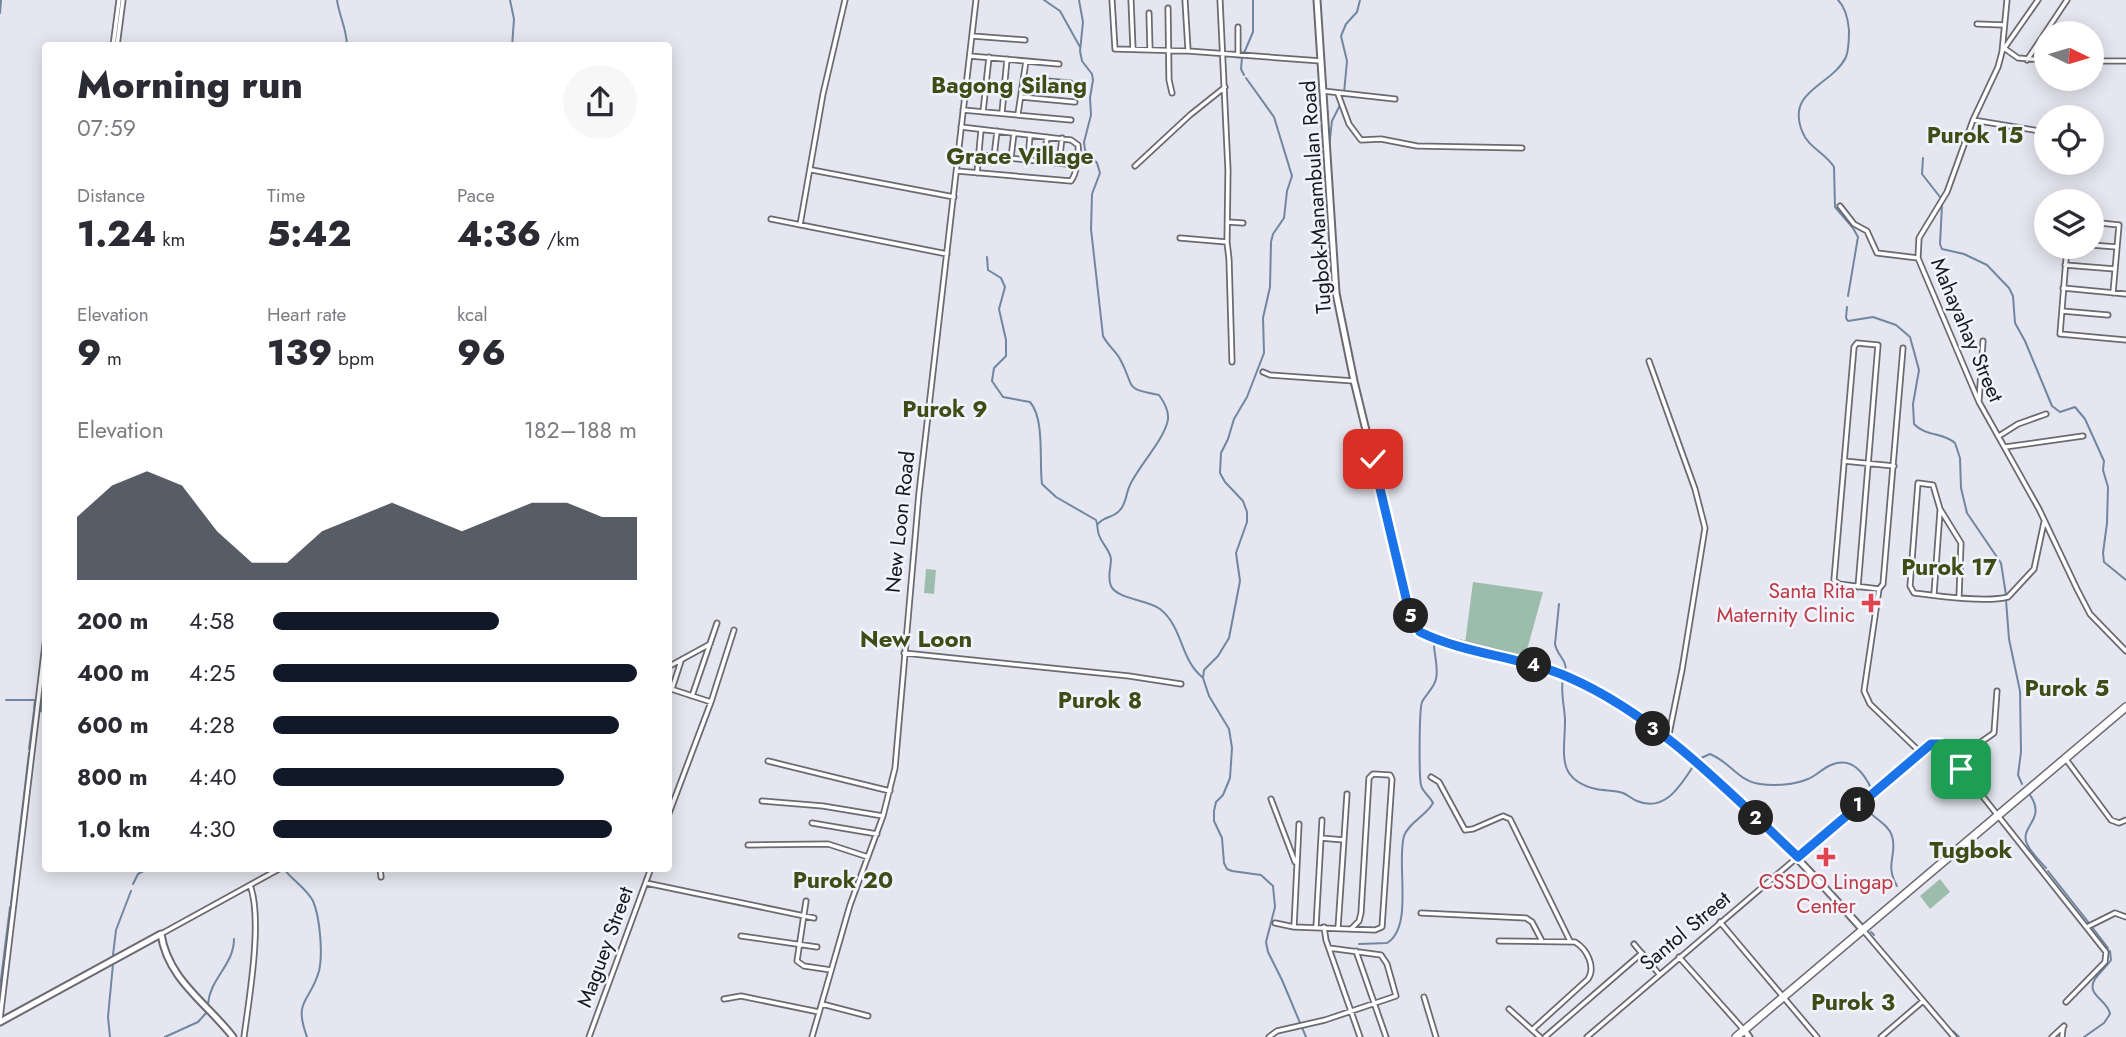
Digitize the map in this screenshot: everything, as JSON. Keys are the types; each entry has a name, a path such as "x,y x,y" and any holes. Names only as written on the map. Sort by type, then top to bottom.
{"highway":[{"path":"1736,1037 1747,1034 1783,997 2126,707"}],"street":[{"path":"116,42 121,0"},
{"path":"800,225 823,94 845,0"},
{"name":"New Loon Road","path":"812,1037 850,905 883,816 897,759 920,480 976,0"},
{"path":"1112,0 1115,49 1188,51 1321,61"},
{"path":"1131,0 1133,50"},
{"path":"1185,0 1188,51"},
{"path":"1220,0 1225,87 1232,362"},
{"name":"Tugbok-Manambulan Road","path":"1317,0 1336,293 1354,381 1410,615 1416,628 1425,634 1569,677 1668,739 1689,755 1798,857 1863,930"},
{"name":"Mahayahay Street","path":"2007,0 2003,50 1995,74 1973,120 1947,192 1919,238 1917,258 1979,402 2045,520 2090,614 2126,652"},
{"path":"2034,60 2014,56 2003,50 2038,0"},
{"path":"2027,60 2067,0"},
{"path":"1168,8 1169,80 1172,93"},
{"path":"1149,13 1150,50"},
{"path":"1977,24 2004,26"},
{"path":"1238,27 1238,55"},
{"path":"972,36 1025,40"},
{"path":"970,56 1059,64"},
{"path":"983,112 989,57"},
{"path":"1002,114 1007,59"},
{"path":"1018,115 1026,61"},
{"path":"2104,61 2126,61"},
{"path":"1023,79 1070,83"},
{"path":"1135,166 1225,87"},
{"path":"1324,91 1395,99"},
{"path":"1338,94 1349,124 1361,139 1381,139 1417,146 1522,148"},
{"path":"1021,97 1075,102"},
{"path":"963,110 1070,120"},
{"path":"1973,120 2034,130"},
{"path":"957,171 1072,180 1078,145 1074,140 1062,138 961,128"},
{"path":"977,173 981,130"},
{"path":"995,157 997,131"},
{"path":"1011,158 1014,133"},
{"path":"1028,160 1030,135"},
{"path":"1044,162 1047,137"},
{"path":"1059,163 1062,138"},
{"path":"979,155 1076,165"},
{"path":"811,169 954,197"},
{"path":"1840,206 1854,223 1867,231 1877,253 1917,258"},
{"path":"771,219 947,254"},
{"path":"1227,222 1243,223"},
{"path":"2104,223 2119,225 2113,293"},
{"path":"1180,239 1227,242"},
{"path":"2104,246 2117,247"},
{"path":"2066,259 2060,334 2126,340"},
{"path":"2065,265 2115,269"},
{"path":"2063,288 2126,294"},
{"path":"2062,311 2108,315"},
{"path":"1979,402 1983,341"},
{"path":"1858,587 1878,345 1859,343 1854,347 1834,580 1839,584 1858,587 1879,589"},
{"path":"1903,348 1883,584 1879,589 1864,695 1920,752"},
{"path":"1649,361 1695,489 1705,528 1668,739"},
{"path":"1263,372 1270,375 1354,381"},
{"path":"1999,436 2018,424 2046,414"},
{"path":"2005,447 2083,436"},
{"path":"1844,461 1894,466"},
{"path":"1959,597 1962,546 1940,509 1933,485 1918,483 1910,586 1914,593 1959,597 2004,598 2016,591 2037,562 2045,520"},
{"path":"1934,595 1940,509"},
{"path":"692,696 717,623"},
{"path":"672,805 711,702 734,630"},
{"path":"672,665 710,644"},
{"path":"904,653 1129,676 1181,684"},
{"path":"672,684 682,659"},
{"path":"0,1021 42,669"},
{"path":"672,690 711,702"},
{"path":"1997,691 1994,733 1981,742 1976,754 1961,769 2105,950 2107,957 2066,1002"},
{"name":"Santol Street","path":"1587,1037 1920,752 1934,743 1940,744 1961,769"},
{"path":"2065,758 2111,820 2119,823 2126,820"},
{"path":"768,761 890,791"},
{"path":"1275,923 1294,927 1378,930 1383,924 1392,779 1388,775 1373,774 1369,778 1361,913 1359,921 1352,928"},
{"path":"1431,777 1439,782 1465,830 1473,830 1503,816 1510,819 1570,942"},
{"path":"1338,928 1348,794"},
{"path":"1271,799 1296,864"},
{"path":"762,801 811,804 883,816"},
{"path":"1316,927 1322,820"},
{"path":"812,823 877,834"},
{"path":"1294,927 1299,824"},
{"path":"1321,838 1344,840"},
{"path":"748,845 828,844 868,857"},
{"path":"0,1021 274,872"},
{"path":"380,872 381,877"},
{"name":"Maguey Street","path":"589,1037 650,872"},
{"path":"646,883 814,918"},
{"path":"244,1037 256,923 250,885"},
{"path":"806,901 798,964 831,970"},
{"path":"1421,913 1526,918 1532,922 1543,942"},
{"path":"2087,927 2115,913 2126,917"},
{"path":"1720,922 1817,1037"},
{"path":"1324,928 1360,1037"},
{"path":"1863,930 1954,1037"},
{"path":"159,935 175,972 233,1037"},
{"path":"741,936 817,947"},
{"path":"1499,941 1570,942 1583,948 1592,966 1592,974 1533,1029"},
{"path":"1634,944 1659,974"},
{"path":"1269,1037 1277,1031 1306,1026 1395,997 1397,992 1383,957 1379,954 1329,948"},
{"path":"1356,951 1386,1037"},
{"path":"1509,1009 1543,1037 1642,953"},
{"path":"1679,957 1747,1034"},
{"path":"724,999 741,996 819,1012"},
{"path":"1424,997 1436,1037"},
{"path":"1881,1037 1923,1001"},
{"path":"822,1004 868,1016"},
{"path":"2052,1037 2064,1026 2062,1037"}],"green space":[{"path":"926,569 936,570 934,594 924,593"},
{"path":"1473,582 1543,592 1525,657 1465,643"},
{"path":"1940,879 1950,892 1930,909 1920,896"}],"waterway":[{"path":"0,13 1,0"},
{"path":"337,0 347,42"},
{"path":"510,0 514,19 512,42"},
{"path":"1044,0 1060,11 1080,47"},
{"path":"1079,0 1083,22 1080,51 1082,61 1092,74 1093,80 1091,115 1084,142 1085,150 1097,163 1100,173 1092,194 1091,229 1103,336 1120,359 1132,385 1140,391 1159,395 1166,406 1168,416 1166,426 1134,478 1122,508 1098,524"},
{"path":"1244,53 1253,32 1253,0"},
{"path":"1344,93 1347,61 1341,36 1346,24 1357,12 1360,0"},
{"path":"1838,0 1845,10 1849,26 1846,57 1831,75 1805,97 1800,106 1799,117 1805,137 1834,167 1835,207 1858,237 1848,296"},
{"path":"1242,57 1241,69 1244,75"},
{"path":"1246,78 1274,117 1292,176 1287,191 1284,218 1271,242 1270,287 1263,318 1264,353 1221,453 1220,473 1243,501 1247,522 1236,553 1240,581 1229,638 1218,656 1204,670 1203,678 1209,696 1229,729 1232,748 1230,778 1223,795 1216,802 1214,811 1214,821 1222,838 1224,863 1227,869 1232,871 1261,875 1273,886 1275,907 1266,942 1268,952 1306,1037"},
{"path":"1329,147 1332,121 1340,105"},
{"path":"1923,158 1922,174 1940,197"},
{"path":"1942,205 1942,249 1964,254 1987,265 2009,288 2013,296 2015,323 2052,406 2060,412 2075,407 2085,419 2104,461 2103,470 2108,487 2104,562 2126,580"},
{"path":"987,257 988,270 1001,278 1005,287 999,309 1006,340 1006,356 994,368 992,381 1003,397 1030,402 1035,410 1040,430 1042,484 1056,497 1096,520 1099,535 1111,559 1111,586 1120,594 1155,606 1168,616 1189,661 1202,677"},
{"path":"1847,307 1848,321 1873,317 1896,325 1910,337 1919,370 1913,404 1914,424 1924,431 1955,443 1960,458 1961,488 1967,513 2001,563 2006,595"},
{"path":"2006,600 2009,639 2020,691 2021,752 2018,775 2022,784"},
{"path":"1559,604 1555,644 1565,664 1565,672"},
{"path":"1359,944 1387,943 1395,935 1402,909 1404,836 1433,803 1421,785 1420,717 1422,702 1434,685 1437,674 1434,640"},
{"path":"1563,679 1565,763 1568,772 1583,785 1620,792 1647,804 1656,803 1671,795 1694,765"},
{"path":"6,700 35,700 34,709"},
{"path":"41,701 42,712"},
{"path":"29,749 34,711"},
{"path":"11,904 29,753"},
{"path":"1699,759 1710,754 1746,779 1772,785 1803,781 1838,763 1851,764 1861,772 1872,790"},
{"path":"1874,795 1865,807 1890,831 1893,842 1891,865 1897,886"},
{"path":"2030,795 2036,811 2026,832 2027,844 2046,868"},
{"path":"2048,871 2089,923"},
{"path":"133,884 142,872"},
{"path":"287,872 313,901 319,926 319,971 302,1008 307,1037"},
{"path":"113,955 116,930 131,891"},
{"path":"0,987 10,907"},
{"path":"2092,927 2108,948"},
{"path":"1871,932 1874,935"},
{"path":"208,1004 213,987 230,956 234,939"},
{"path":"2084,1037 2104,1023 2110,1014 2093,989 2095,979 2111,960 2110,951"},
{"path":"110,1037 108,1017 113,964"},
{"path":"165,1037 198,1022 207,1012"},
{"path":"1953,1031 1959,1037"}],"place":[{"name":"Santa Rita Maternity Clinic","path":"1871,603"},
{"name":"CSSDO Lingap Center","path":"1826,857"}],"district":[{"name":"Bagong Silang","path":"1009,85"},
{"name":"Purok 15","path":"1975,135"},
{"name":"Grace Village","path":"1020,156"},
{"name":"Purok 9","path":"945,409"},
{"name":"Purok 17","path":"1949,567"},
{"name":"New Loon","path":"916,638"},
{"name":"Purok 5","path":"2067,688"},
{"name":"Purok 8","path":"1100,700"},
{"name":"Tugbok","path":"1971,849"},
{"name":"Purok 20","path":"843,880"},
{"name":"Purok 3","path":"1853,1002"}],"route":[{"path":"1373,459 1410,615 1420,632 1550,670 1587,686 1689,755 1798,857 1931,744 1940,744 1961,769"}]}
